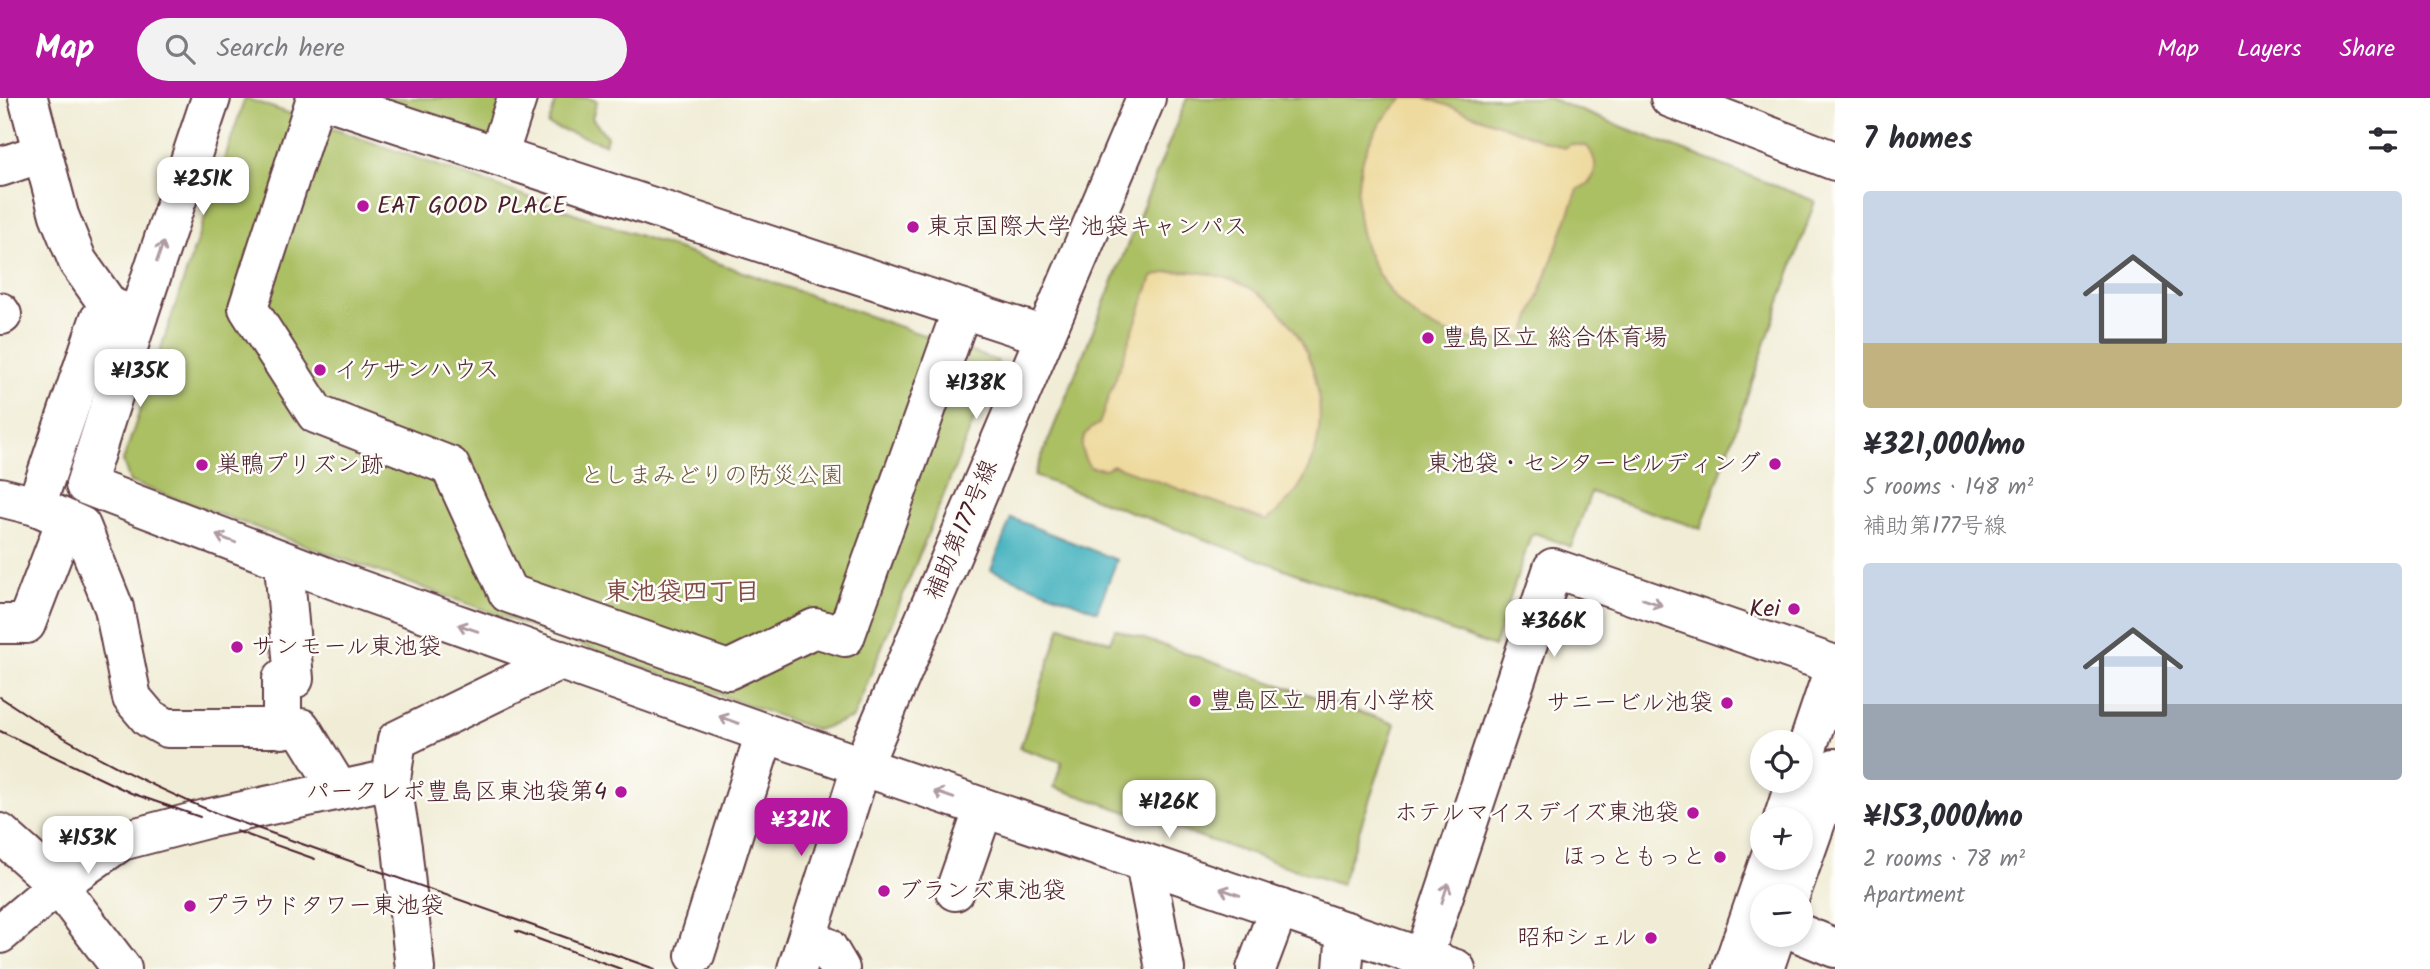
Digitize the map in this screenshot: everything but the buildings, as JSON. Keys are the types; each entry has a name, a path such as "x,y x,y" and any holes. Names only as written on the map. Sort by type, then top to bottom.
{"main road":[{"path":"28,98 59,215 78,262 124,312"},
{"path":"211,98 124,312 86,485 289,564 765,733 1440,963 1552,568 1835,665 1813,730"},
{"path":"316,98 248,308 316,414 450,466 508,593 728,670 815,628 845,637 962,309"},
{"path":"321,98 1045,336"},
{"path":"498,156 517,98"},
{"name":"補助第177号線","path":"821,962 863,767 1146,98"},
{"path":"1687,101 1835,161"},
{"path":"0,167 42,153"},
{"path":"0,624 26,624 99,320 124,312"},
{"path":"0,498 51,513 81,526 114,608 132,698 149,718 167,728 301,729 339,790"},
{"path":"282,729 282,680 294,679 285,576 289,564"},
{"path":"519,645 537,605"},
{"path":"414,959 402,847 391,779 397,740 561,660"},
{"path":"695,955 765,733"},
{"path":"1794,884 1835,768"},
{"path":"0,934 58,885 121,841 206,819 391,779"},
{"path":"955,891 984,808"},
{"path":"0,833 58,885 122,969"},
{"path":"1145,863 1165,969"},
{"path":"1732,969 1766,870"},
{"path":"1256,969 1279,908"},
{"path":"1343,969 1346,931"},
{"path":"1813,939 1835,948"},
{"path":"1764,969 1772,947"}],"green space":[{"name":"としまみどりの防災公園","path":"245,98 998,361 853,718 817,730 130,482 123,461"},
{"path":"372,98 507,98 494,138"},
{"path":"557,98 588,98 597,101 592,118 607,137 605,144 548,125"},
{"name":"豊島区立 総合体育場","path":"1187,98 1548,98 1815,201 1701,529 1591,492 1571,547 1535,533 1531,535 1494,647 1034,476"},
{"path":"1061,626 1110,642 1115,629 1395,724 1341,885 1054,787 1062,762 1020,748"}],"sand":[{"path":"1404,98 1427,98 1564,148 1571,144 1587,146 1591,152 1595,171 1590,181 1578,189 1524,336 1475,340 1433,327 1398,300 1373,264 1359,222 1359,178 1373,135"},
{"path":"1188,271 1230,280 1250,288 1268,300 1286,318 1301,340 1311,364 1318,390 1320,416 1310,467 1297,490 1267,521 1113,465 1106,469 1090,467 1083,454 1082,442 1087,432 1099,424 1152,277 1169,272"}],"water":[{"path":"1011,518 1117,560 1097,611 991,570"}],"tram line":[{"path":"0,697 108,762 223,816 655,969"},
{"path":"0,731 131,793 200,817"},
{"path":"236,831 315,859"},
{"path":"516,931 621,969"}],"place":[{"name":"EAT GOOD PLACE","path":"363,206"},
{"name":"東京国際大学 池袋キャンパス","path":"913,227"},
{"name":"豊島区立 総合体育場","path":"1428,338"},
{"name":"イケサンハウス","path":"320,370"},
{"name":"東池袋・センタービルディング","path":"1775,464"},
{"name":"巣鴨プリズン跡","path":"202,465"},
{"name":"Kei","path":"1794,609"},
{"name":"サンモール東池袋","path":"237,647"},
{"name":"豊島区立 朋有小学校","path":"1195,701"},
{"name":"サニービル池袋","path":"1727,703"},
{"name":"パークレポ豊島区東池袋第4","path":"621,792"},
{"name":"ホテルマイスデイズ東池袋","path":"1693,813"},
{"name":"ほっともっと","path":"1720,857"},
{"name":"ブランズ東池袋","path":"884,891"},
{"name":"プラウドタワー東池袋","path":"190,906"},
{"name":"昭和シェル","path":"1651,938"}],"district":[{"name":"東池袋四丁目","path":"682,593"}]}
